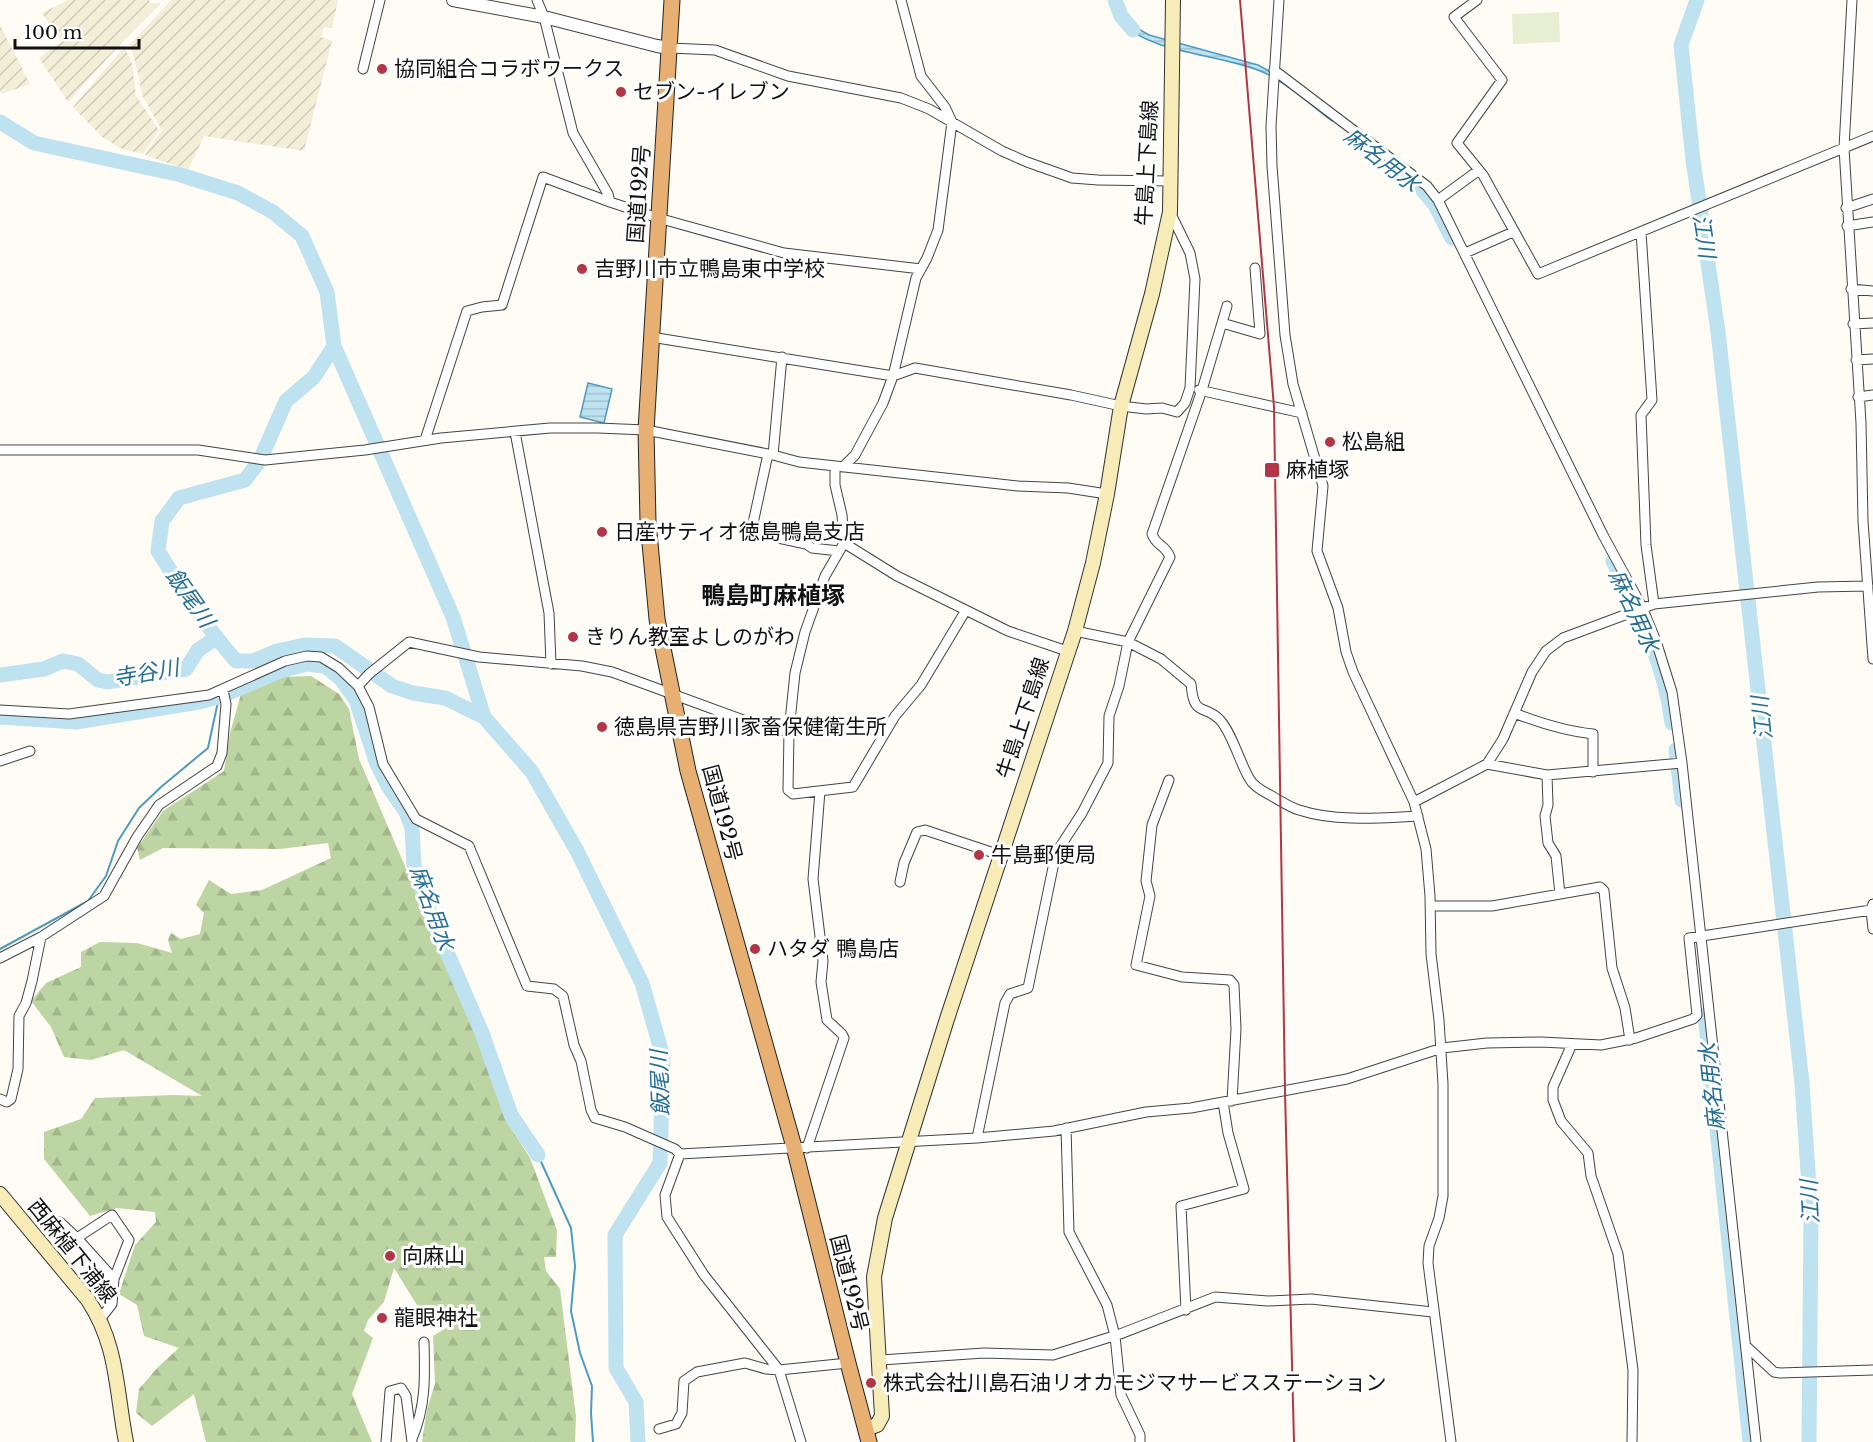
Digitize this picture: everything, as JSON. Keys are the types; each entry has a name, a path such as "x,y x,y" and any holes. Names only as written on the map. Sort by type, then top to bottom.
{"highway":[{"name":"国道192号","path":"672,0 646,430 648,522 656,608 688,771 801,1148 848,1364 868,1436"}],"main road":[{"name":"牛島上下島線","path":"868,1436 882,1416 881,1360 874,1277 885,1218 1000,855 1075,631 1093,563 1121,406 1152,294 1170,212 1173,0"},
{"name":"西麻植下浦線","path":"0,1194 88,1299 100,1318 111,1352 126,1442"}],"street":[{"path":"363,69 380,0"},
{"path":"453,0 544,16 657,46 715,50 788,76 901,98 929,109 1002,151 1072,178 1169,181"},
{"path":"537,0 544,16 573,134 608,194 610,202"},
{"path":"901,0 921,76 945,107 952,122 938,230 916,278 893,376 883,403 855,455 839,467 835,485 842,515 842,547 825,576 805,632 795,673 789,731 788,790 793,794 853,787 895,716 921,685 966,610"},
{"path":"1279,0 1271,126 1272,166 1285,335 1293,384 1323,486 1317,550 1338,608 1346,652 1353,672 1414,802 1426,849 1431,954 1442,1048 1443,1196 1428,1263 1451,1442"},
{"path":"1477,0 1454,17 1502,80 1457,143 1479,170 1538,274 1873,136"},
{"path":"1852,0 1844,148 1873,659"},
{"path":"1274,70 1427,186 1438,200 1604,535 1638,609 1656,640 1674,705 1697,936 1756,1442"},
{"path":"1438,200 1479,170"},
{"path":"425,440 467,311 502,305 543,177 658,218 784,253 921,269"},
{"path":"1846,208 1873,199"},
{"path":"651,337 893,376 915,368 1121,406 1162,408 1177,412 1185,403 1190,387 1195,279 1190,253 1170,212"},
{"path":"1847,226 1873,222"},
{"path":"1465,253 1514,232"},
{"path":"1641,232 1652,400 1641,415 1646,546 1654,604"},
{"path":"1222,323 1260,334 1255,268"},
{"path":"1851,289 1873,291"},
{"path":"977,1138 1005,1003 1010,994 1028,988 1056,853 1082,813 1108,763 1109,716 1119,686 1128,642 1170,557 1167,549 1154,540 1152,534 1202,390 1227,306"},
{"path":"1853,324 1873,323"},
{"path":"782,357 771,454 752,528 754,533 806,544 812,548 842,547 1008,631 1067,651"},
{"path":"1856,360 1873,359"},
{"path":"1190,387 1302,413"},
{"path":"1858,400 1873,395"},
{"path":"1858,400 1873,401"},
{"path":"0,450 198,450 265,460 391,447 425,440 550,428 646,430 771,454 799,462 1018,486 1068,488 1107,494"},
{"path":"515,432 543,574 549,614 551,664"},
{"path":"1861,443 1873,442"},
{"path":"1862,474 1873,474"},
{"path":"1414,802 1487,764 1503,739 1532,672 1546,651 1563,638 1654,604 1818,587 1868,586"},
{"path":"1075,631 1128,642 1161,658 1191,684 1192,699 1196,706 1220,720 1244,764 1249,780 1258,788 1297,810 1329,816 1418,816"},
{"path":"358,686 371,672 409,642 479,657 582,666 612,672 765,728 789,731"},
{"path":"0,710 69,714 224,693 252,674 285,661 306,656 321,657 339,668 358,686 369,707 383,764 416,819 469,846 528,986 554,989 563,996 574,1045 581,1061 591,1110 595,1118 630,1129 678,1152 977,1138 1066,1128 1146,1112 1191,1108 1347,1079 1442,1048 1487,1043 1601,1045 1630,1040 1694,1019 1697,1015 1689,938 1872,907 1873,929"},
{"path":"0,958 41,937 104,896 137,837 159,805 217,766 222,753 226,704 224,693"},
{"path":"1514,713 1548,726 1593,734 1593,771"},
{"path":"0,760 30,751"},
{"path":"1487,764 1547,775 1679,764"},
{"path":"1547,775 1548,805 1545,816 1548,843 1556,856 1560,894"},
{"path":"1169,780 1152,825 1146,881 1150,896 1136,965 1182,977 1230,980 1234,985 1236,1029 1228,1101 1228,1133 1244,1189 1181,1206 1186,1310"},
{"path":"801,1148 844,1038 827,1020 821,982 822,961 813,879 820,791"},
{"path":"900,882 904,863 917,832 925,830 1000,855"},
{"path":"1430,906 1492,906 1600,887 1604,891 1612,968 1624,1008 1630,1040"},
{"path":"0,1099 7,1102 11,1099 18,1069 19,1016 26,1003 41,937"},
{"path":"1572,1044 1553,1087 1553,1100 1561,1121 1588,1154 1591,1176 1618,1254 1633,1370 1632,1442"},
{"path":"1066,1128 1069,1232 1107,1305 1115,1336 1121,1395 1140,1435 1140,1442"},
{"path":"678,1152 665,1195 668,1217 704,1275 779,1370 801,1442"},
{"path":"77,1238 112,1215 129,1240 114,1279 112,1304 100,1318"},
{"path":"60,1222 114,1279"},
{"path":"881,1360 984,1353 1053,1354 1115,1336 1215,1297 1268,1301 1311,1299 1434,1312"},
{"path":"412,1441 421,1419 424,1394 424,1342"},
{"path":"1746,1346 1774,1372 1873,1370"},
{"path":"659,1429 676,1424 682,1413 684,1381 697,1372 745,1363 779,1370 848,1364"},
{"path":"386,1442 390,1391 401,1388 406,1396 412,1441"}],"shaded area":[{"path":"68,0 149,0 150,3 161,3 68,102 39,58 62,41 42,13"},
{"path":"171,0 338,0 332,28 324,27 321,37 332,41 304,151 204,136 188,170 145,155 162,130 142,95 130,44"},
{"path":"0,25 30,84 2,94 0,91"},
{"path":"124,47 132,63 136,96 159,130 143,154 120,148 102,137 73,107"}],"green space":[{"path":"1559,12 1560,42 1513,44 1512,14"},
{"path":"311,676 339,694 349,709 359,759 473,1025 507,1122 530,1158 557,1230 556,1257 544,1257 546,1271 560,1289 576,1417 575,1442 422,1442 427,1409 435,1384 433,1336 451,1325 450,1318 420,1310 394,1268 384,1302 368,1320 364,1331 373,1338 352,1394 372,1442 206,1442 194,1394 152,1426 136,1413 139,1389 179,1348 144,1336 137,1305 119,1294 135,1245 156,1222 155,1212 117,1208 90,1216 44,1159 44,1132 81,1119 95,1098 202,1096 124,1050 91,1060 64,1057 51,1027 31,1001 46,983 81,967 81,952 100,942 137,943 172,953 168,940 171,933 181,939 200,934 204,913 196,905 209,880 231,894 262,890 331,858 328,843 280,849 163,848 140,860 137,848 163,811 224,771 230,733 241,694 282,677"}],"water":[{"path":"1122,12 1135,27 1149,35 1258,65 1278,76 1334,118 1332,121 1291,89 1265,73 1168,47 1133,32 1121,21"},
{"path":"588,383 612,389 604,423 580,417"}],"waterway":[{"name":"麻名用水","path":"1115,0 1121,16 1133,30"},
{"name":"江川","path":"1697,0 1681,45 1693,160 1718,332 1802,1083 1811,1216 1809,1442"},
{"name":"飯尾川","path":"0,122 34,143 181,175 238,193 273,212 302,236 327,292 334,346 453,617 484,717"},
{"name":"麻名用水","path":"1385,160 1420,187 1435,205 1452,238"},
{"name":"飯尾川","path":"334,346 314,377 286,401 260,460 245,480 179,498 162,521 158,551 204,621 236,661 253,661 277,651 305,645 335,646 392,686 413,693 445,698 484,717 532,772 577,851 642,983 663,1057 660,1163 615,1235 616,1368 636,1402 638,1442"},
{"name":"麻名用水","path":"1613,561 1650,639 1669,701 1672,723"},
{"name":"寺谷川","path":"0,675 44,669 63,661 78,664 98,680 107,682 186,669 198,650 216,638"},
{"name":"麻名用水","path":"0,717 76,722 199,702 219,697 280,671 307,664 325,666 341,679 356,700 377,764 388,786 406,812 412,828 414,865 427,906 482,1033 511,1115 538,1155"},
{"path":"0,949 88,901 106,876 118,841 139,808 208,748 219,697"},
{"name":"麻名用水","path":"1676,750 1682,800"},
{"name":"麻名用水","path":"1705,1015 1750,1442"},
{"name":"麻名用水","path":"538,1155 571,1228 575,1266 571,1311 580,1353 592,1386 593,1442"}],"railway":[{"path":"1240,0 1274,407 1285,1092 1294,1442"}],"place":[{"name":"協同組合コラボワークス","path":"382,69"},
{"name":"セブン-イレブン","path":"621,92"},
{"name":"吉野川市立鴨島東中学校","path":"582,269"},
{"name":"松島組","path":"1330,442"},
{"name":"麻植塚","path":"1272,470"},
{"name":"日産サティオ徳島鴨島支店","path":"602,532"},
{"name":"きりん教室よしのがわ","path":"573,637"},
{"name":"徳島県吉野川家畜保健衛生所","path":"602,727"},
{"name":"牛島郵便局","path":"979,855"},
{"name":"ハタダ 鴨島店","path":"755,949"},
{"name":"向麻山","path":"390,1256"},
{"name":"龍眼神社","path":"382,1318"},
{"name":"株式会社川島石油リオカモジマサービスステーション","path":"871,1383"}],"district":[{"name":"鴨島町麻植塚","path":"773,595"}]}
